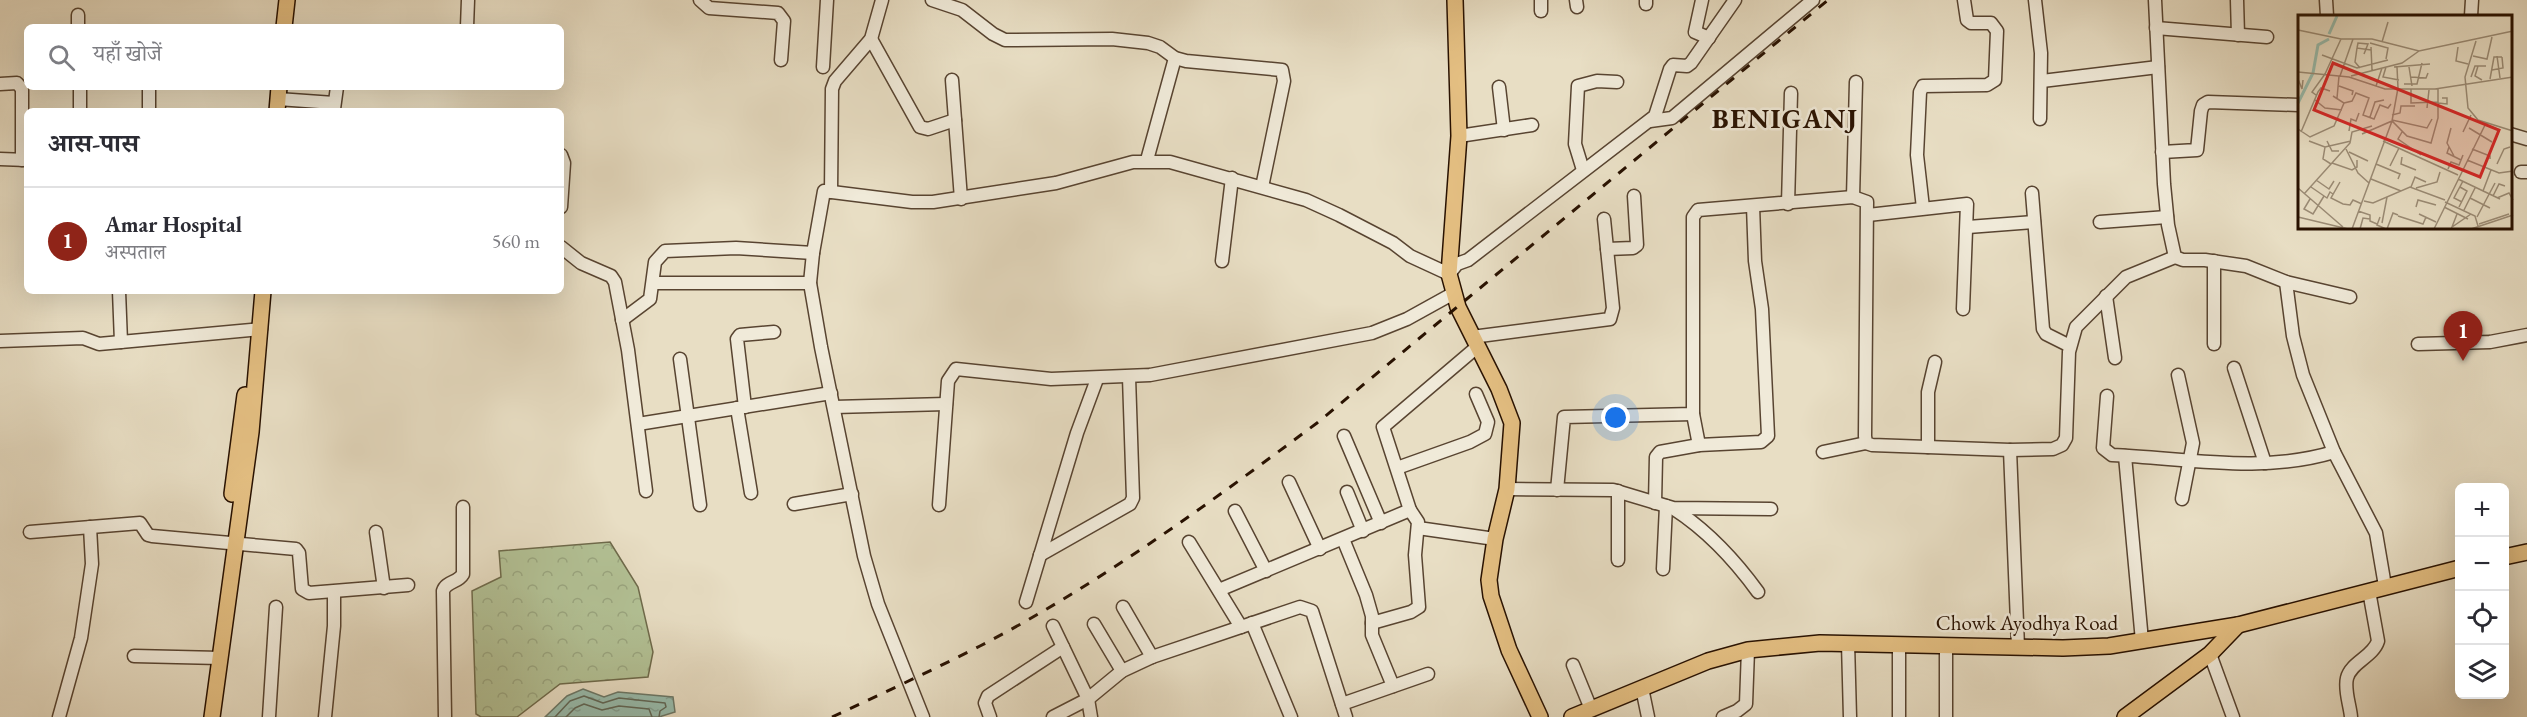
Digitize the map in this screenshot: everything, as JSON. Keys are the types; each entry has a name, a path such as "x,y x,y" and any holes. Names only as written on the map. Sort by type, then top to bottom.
{"main road":[{"path":"274,24 277,0"},
{"path":"284,24 287,0"},
{"path":"1455,0 1459,136 1449,274 1454,293 1474,342 1499,389 1512,423 1507,489 1495,539 1490,580 1494,613 1540,717"},
{"path":"205,717 216,658 231,542 251,432 256,329 253,294"},
{"path":"256,329 262,294"},
{"path":"2509,556 2527,552"},
{"name":"Chowk Ayodhya Road","path":"1572,717 1708,661 1748,650 1789,644 1848,643 2063,648 2142,641 2238,625 2455,569"},
{"path":"2126,717 2210,654 2238,625"},
{"path":"212,717 216,658"}],"street":[{"path":"467,24 468,0"},
{"path":"700,0 709,8 778,13 784,21 781,60"},
{"path":"823,67 827,0"},
{"path":"831,192 832,89 835,81 857,59 871,39 882,0"},
{"path":"932,0 962,10 993,34 1005,40 1112,39 1148,43 1185,61 1282,70 1284,81 1262,187"},
{"path":"1702,0 1695,32 1709,38"},
{"path":"923,717 878,604 864,556 810,284 824,191 912,202 961,199 1056,183 1147,160 1170,162 1232,177 1306,200 1339,214 1393,243 1410,256 1449,274 1457,264 1468,260 1650,121 1658,109 1670,69 1673,65 1687,66 1691,63 1735,0"},
{"path":"1650,121 1672,118 1813,0"},
{"path":"1923,208 1917,155 1920,92 1923,86 1986,85 1995,80 1997,30 1991,23 1967,20 1964,0"},
{"path":"2035,0 2041,34 2040,119"},
{"path":"2155,0 2167,217 2175,257"},
{"path":"2237,0 2238,35"},
{"path":"2326,0 2327,15"},
{"path":"2471,15 2472,0"},
{"path":"2156,28 2267,38"},
{"path":"871,39 920,127 928,129 956,120"},
{"path":"1147,160 1175,58"},
{"path":"2042,81 2158,67"},
{"path":"952,81 961,199"},
{"path":"1583,170 1575,144 1578,86 1598,81 1617,82"},
{"path":"1853,196 1856,82"},
{"path":"0,84 17,83 22,89 24,136"},
{"path":"1499,87 1503,130"},
{"path":"80,90 80,108"},
{"path":"149,90 149,108"},
{"path":"274,99 334,107 337,90"},
{"path":"1788,204 1791,93"},
{"path":"2162,152 2197,150 2200,111 2208,102 2298,105"},
{"path":"1459,136 1532,125"},
{"path":"2512,134 2527,139"},
{"path":"0,159 24,160"},
{"path":"1222,261 1232,177"},
{"path":"2032,193 2043,329 2046,334 2070,346"},
{"path":"1607,249 1633,248 1637,245 1634,196"},
{"path":"1699,445 1693,414 1694,212 1853,196 1867,202 1868,215 1864,390 1866,443"},
{"path":"1868,215 1967,204 1968,227 1963,309"},
{"path":"1663,569 1665,506 1656,457 1659,452 1699,445 1761,442 1768,436 1762,309 1755,261 1753,206"},
{"path":"2100,222 2167,217"},
{"path":"1371,623 1411,612 1419,607 1414,555 1418,528 1415,514 1410,510 1384,432 1386,423 1474,342 1610,319 1613,308 1604,219"},
{"path":"1968,227 2034,222"},
{"path":"622,320 650,299 655,262 658,256 673,249 736,248 813,253"},
{"path":"564,249 581,263 611,276 615,282 638,424 646,491"},
{"path":"1823,452 1866,443 2010,450 2053,449 2062,445 2066,438 2070,346 2076,327 2126,277 2175,257 2183,260 2214,261 2246,266 2286,282 2350,297"},
{"path":"2214,261 2214,344"},
{"path":"2286,282 2293,336 2303,375 2334,452 2376,533 2385,586"},
{"path":"653,283 810,284"},
{"path":"939,505 946,404 951,373 963,368 1051,379 1130,377 1372,333 1407,319 1454,293"},
{"path":"119,294 121,342"},
{"path":"2106,296 2115,358"},
{"path":"0,341 83,338 99,344 256,329"},
{"path":"751,493 741,408 737,339 740,336 774,332"},
{"path":"2418,344 2490,342 2527,335"},
{"path":"680,359 700,506"},
{"path":"1928,447 1928,392 1935,362"},
{"path":"2234,368 2265,463"},
{"path":"2178,375 2192,431 2192,460 2182,499"},
{"path":"1040,555 1130,504 1133,498 1130,377"},
{"path":"1026,602 1097,379"},
{"path":"638,424 831,393"},
{"path":"1397,468 1463,445 1485,434 1488,422 1476,394"},
{"path":"2108,396 2103,448 2112,455 2265,463 2294,462 2334,452"},
{"path":"834,407 946,404"},
{"path":"1557,490 1564,417 1693,414"},
{"path":"1344,436 1381,523"},
{"path":"2010,450 2018,647"},
{"path":"2125,456 2142,641"},
{"path":"1289,482 1320,549"},
{"path":"1507,489 1618,491 1665,506 1771,509"},
{"path":"1618,491 1618,560"},
{"path":"1347,492 1363,531"},
{"path":"794,504 852,494"},
{"path":"1665,506 1722,548 1758,592"},
{"path":"445,717 443,591 447,584 459,579 463,574 463,507"},
{"path":"1219,590 1410,510"},
{"path":"1235,511 1266,571"},
{"path":"30,532 140,522 148,535 153,536 296,549 299,553 302,589 309,593 408,585"},
{"path":"58,717 81,638 92,564 90,527"},
{"path":"1418,528 1495,539"},
{"path":"376,532 384,588"},
{"path":"1343,539 1366,595 1372,635 1393,686"},
{"path":"1189,542 1219,590 1246,625 1292,717"},
{"path":"2351,717 2347,677 2351,669 2376,649 2378,641 2369,591"},
{"path":"325,717 334,626 334,592"},
{"path":"269,717 276,607"},
{"path":"1123,607 1152,657"},
{"path":"1053,717 1088,699 1122,671 1152,657 1300,607 1312,611 1346,717"},
{"path":"1094,624 1122,671"},
{"path":"1053,626 1088,699 1091,717"},
{"path":"1848,643 1850,717"},
{"path":"1899,644 1899,717"},
{"path":"1946,645 1947,717"},
{"path":"990,717 985,703 988,696 1063,647"},
{"path":"1723,717 1746,704 1748,650"},
{"path":"2210,654 2233,717"},
{"path":"134,656 216,658"},
{"path":"1573,665 1591,709"},
{"path":"1342,704 1428,674"},
{"path":"1636,691 1648,717"}],"green space":[{"path":"610,542 638,587 653,652 648,677 560,684 517,717 481,717 476,714 472,591 501,577 499,551"}],"water":[{"path":"583,689 604,697 618,692 673,697 675,712 659,717 545,717 567,696"}],"railway":[{"path":"832,717 962,655 1068,597 1236,483 1317,423 1828,0"}],"place":[{"name":"Amar Hospital","path":"2463,361"}],"district":[{"name":"BENIGANJ","path":"1785,119"}]}
